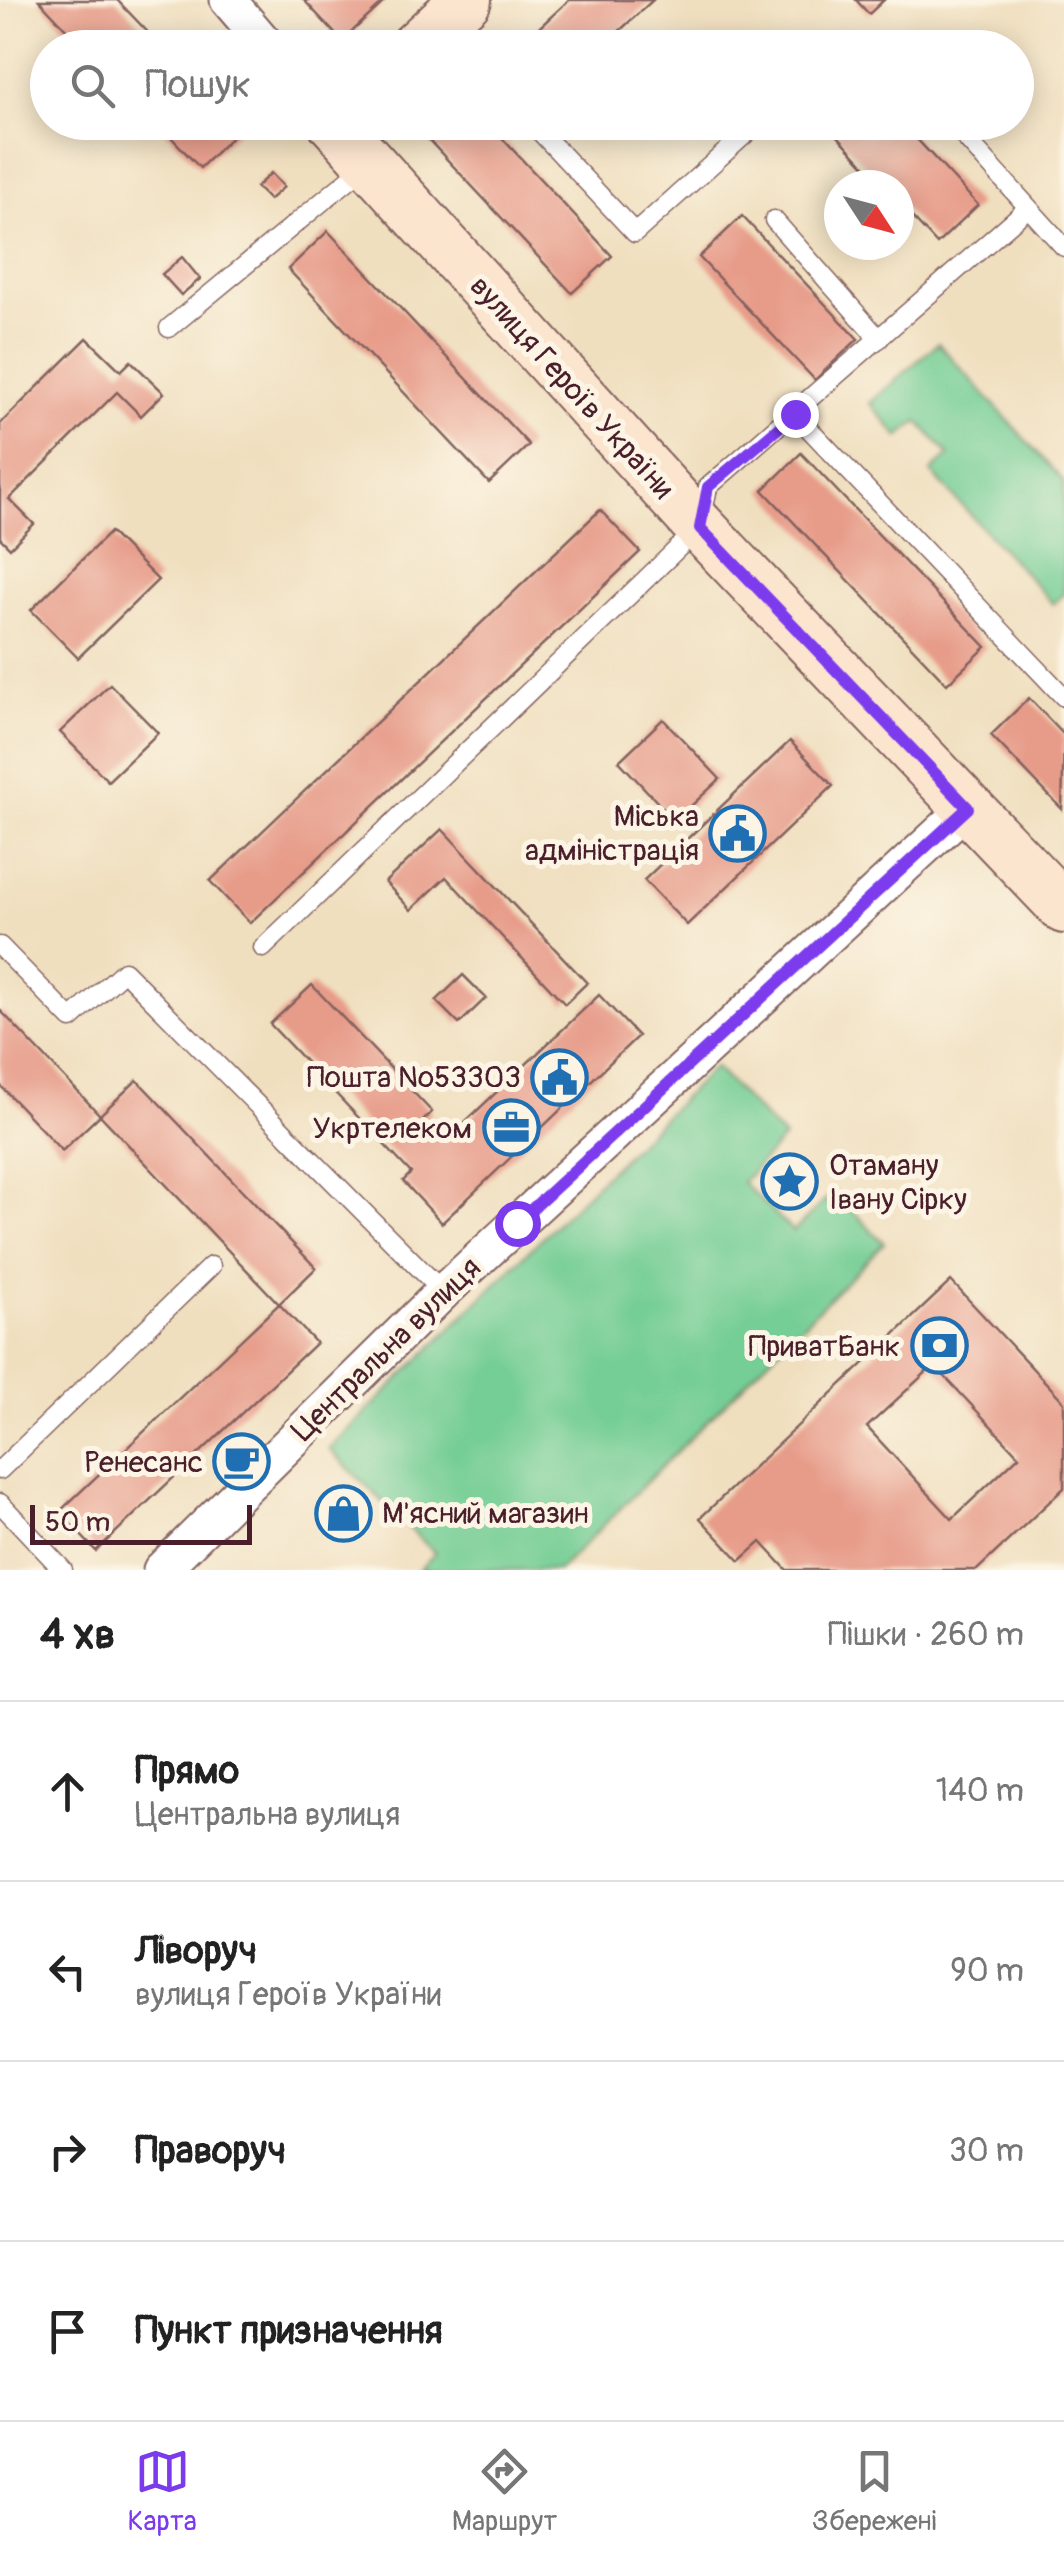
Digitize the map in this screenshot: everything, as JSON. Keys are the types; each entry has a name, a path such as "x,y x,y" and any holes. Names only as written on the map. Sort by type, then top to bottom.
{"street":[{"path":"232,2 255,30"},
{"name":"вулиця Героїв України","path":"349,140 700,528 1064,908"},
{"name":"Центральна вулиця","path":"161,1570 443,1292 968,808"}],"lane":[{"path":"548,140 636,234 739,140"},
{"path":"967,140 1064,247"},
{"path":"169,328 369,162"},
{"path":"263,948 700,528 708,487 1028,208"},
{"path":"774,220 880,340"},
{"path":"795,414 1064,697"},
{"path":"0,946 71,1019 124,970 443,1292"},
{"path":"0,1470 211,1266"},
{"path":"0,1504 63,1570"}],"green space":[{"path":"938,343 1064,482 1064,594 1053,604 931,472 949,455 918,421 899,437 870,403"},
{"path":"714,1067 784,1138 742,1182 793,1232 834,1192 884,1243 559,1570 419,1570 435,1553 329,1449"}],"building":[{"path":"39,0 117,0 146,30 67,30"},
{"path":"304,0 386,0 354,30 332,30"},
{"path":"569,0 653,0 620,30 537,30"},
{"path":"856,0 884,0 869,14"},
{"path":"174,140 229,140 200,168"},
{"path":"429,140 504,140 612,256 572,293"},
{"path":"842,140 918,140 978,205 937,244 914,219 914,170 869,170"},
{"path":"271,173 284,187 269,200 256,187"},
{"path":"742,216 858,339 815,380 699,257"},
{"path":"328,231 529,445 489,483 288,269"},
{"path":"182,257 200,279 181,295 162,274"},
{"path":"87,338 121,371 131,361 164,393 141,416 117,392 9,499 34,524 10,548 0,538 0,424"},
{"path":"801,453 986,647 947,684 763,490"},
{"path":"600,510 640,552 250,923 210,881"},
{"path":"110,532 158,580 78,658 31,610"},
{"path":"110,684 158,733 108,781 60,732"},
{"path":"1029,698 1064,735 1062,809 991,735"},
{"path":"663,719 720,779 675,821 619,761"},
{"name":"Мiська адмiнicтрацiя","path":"790,741 833,786 687,925 644,880"},
{"path":"442,829 587,983 565,1004 446,877 411,910 385,882"},
{"path":"463,975 486,998 459,1024 436,1001"},
{"path":"312,985 432,1112 424,1120 445,1141 599,995 638,1036 442,1223 403,1181 411,1173 270,1024"},
{"path":"0,1010 100,1115 62,1151 0,1085"},
{"path":"137,1080 316,1268 279,1304 100,1115"},
{"path":"951,1281 1064,1402 1064,1488 977,1570 787,1570 761,1542 740,1561 700,1518","holes":["934,1365 1019,1456 952,1519 867,1427"]},
{"path":"279,1304 316,1343 96,1551 59,1512"}],"place":[{"name":"Мiська адмiнicтрацiя","path":"738,833"},
{"name":"Пошта №53303","path":"560,1077"},
{"name":"Укртелеком","path":"511,1128"},
{"name":"Отаману Iвану Сiрку","path":"790,1182"},
{"name":"ПриватБанк","path":"939,1346"},
{"name":"Ренесанс","path":"242,1462"},
{"name":"М'ясний магазин","path":"343,1513"}],"route":[{"path":"517,1223 968,808 700,528 708,487 795,414"}]}
